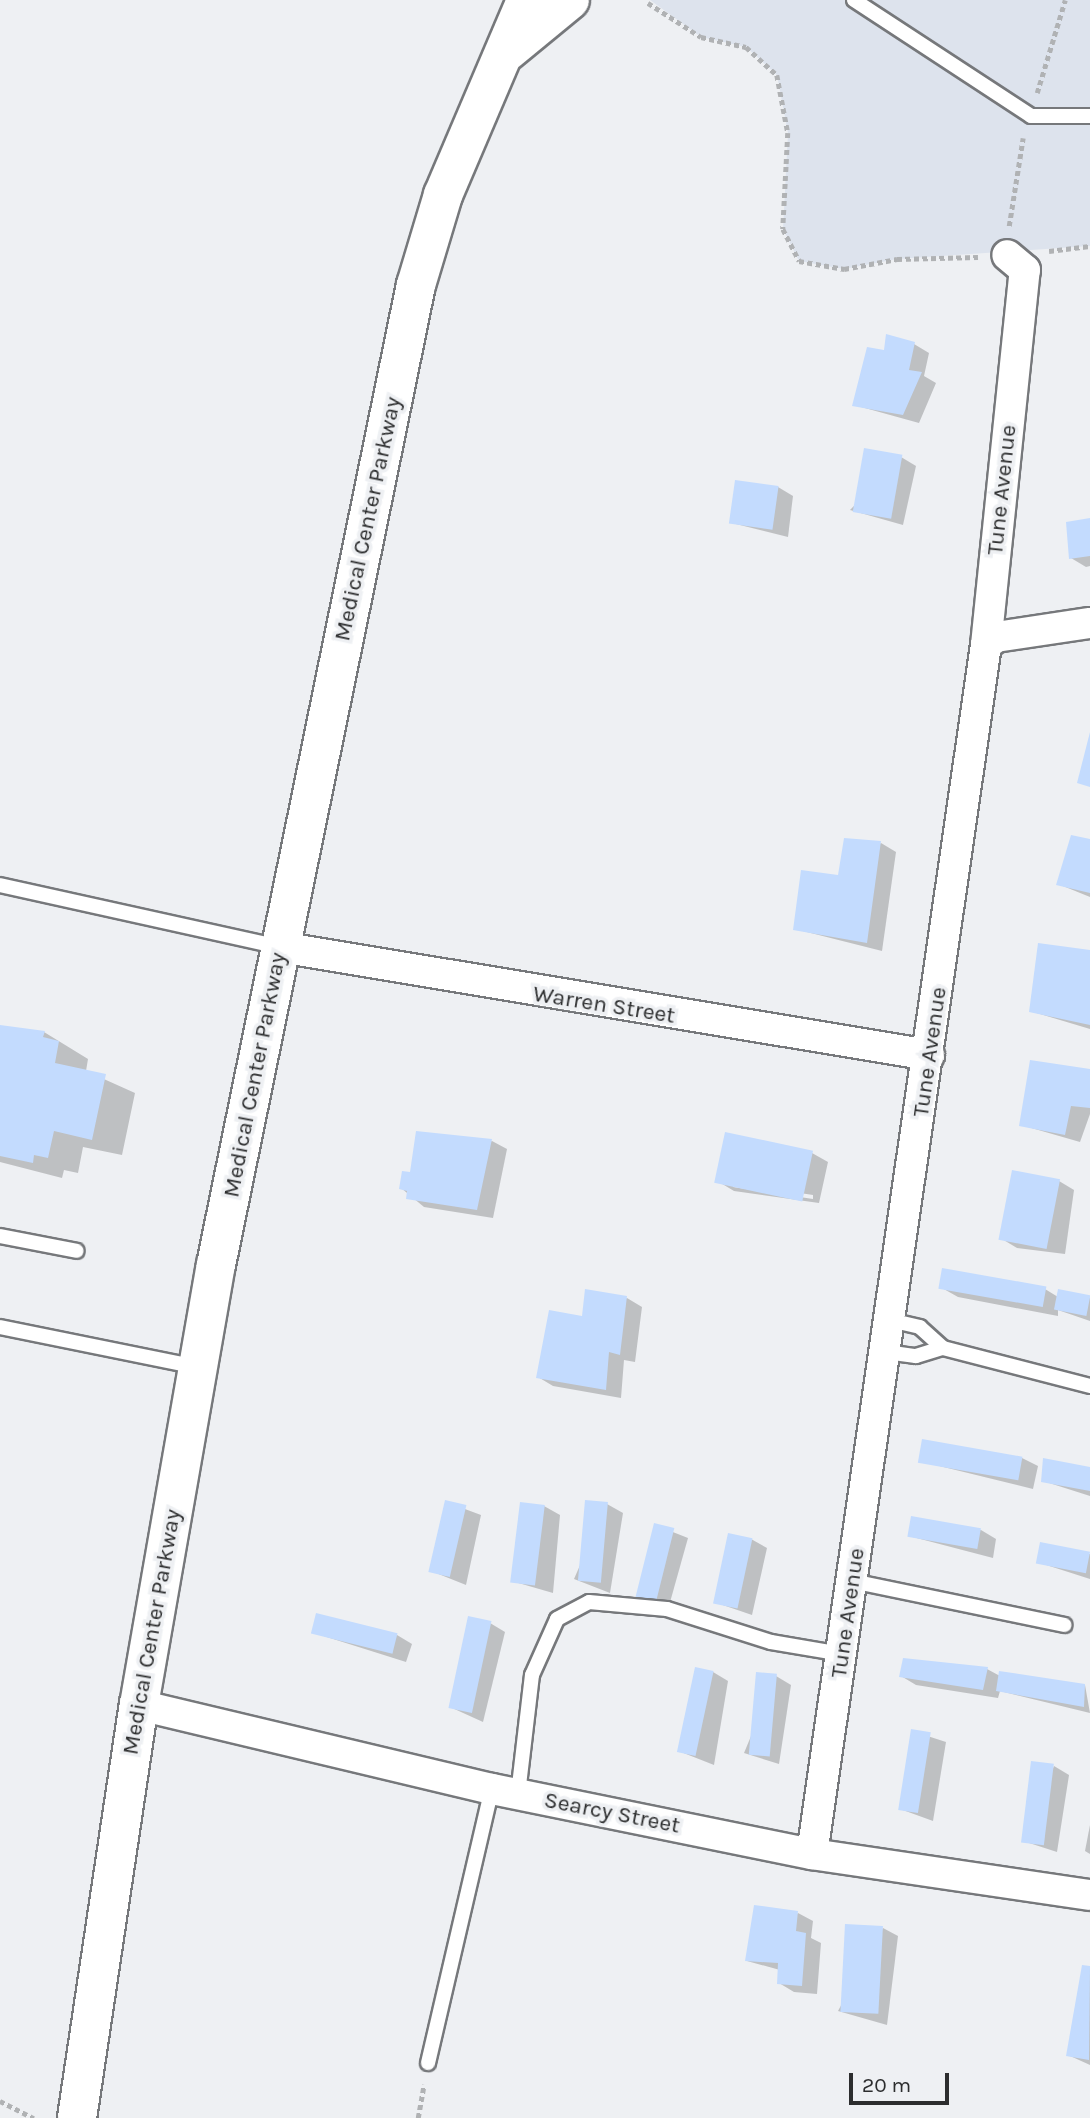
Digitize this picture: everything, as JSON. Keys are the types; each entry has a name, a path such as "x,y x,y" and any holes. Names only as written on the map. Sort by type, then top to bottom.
{"main road":[{"name":"Medical Center Parkway","path":"77,2118 139,1704 198,1368 280,947 416,285 443,195 508,51 526,0"},
{"name":"Medical Center Parkway","path":"508,51 570,0"}],"street":[{"name":"Tune Avenue","path":"812,1854 986,645 1025,270 1007,255"},
{"path":"986,645 996,637 1090,623"},
{"name":"Warren Street","path":"280,947 929,1055"},
{"name":"Searcy Street","path":"139,1704 505,1792 812,1854 1090,1895"}],"lane":[{"path":"854,0 1031,116 1090,116"},
{"path":"0,885 280,947"},
{"path":"0,1236 77,1251"},
{"path":"890,1320 920,1327 943,1349"},
{"path":"0,1326 198,1368"},
{"path":"886,1352 916,1356 943,1349 1090,1386"},
{"path":"852,1581 1065,1625"},
{"path":"428,2063 505,1792 532,1675 557,1619 589,1602 667,1609 771,1642 841,1654"}],"path":[{"path":"648,4 701,37 746,47 777,75 788,134 783,229 799,261 844,269 897,259 1007,255 1090,246"},
{"path":"418,2118 428,2063"},
{"path":"0,2101 34,2118"}],"shaded area":[{"path":"650,0 1090,0 1090,246 897,259 844,269 799,261 783,229 788,133 777,75 746,47 701,37"}],"building":[{"path":"886,334 915,342 909,370 922,372 903,415 852,406 867,347 884,350"},
{"path":"864,448 902,455 891,519 853,512"},
{"path":"735,480 779,486 772,530 729,524"},
{"path":"1090,518 1090,556 1069,559 1066,522"},
{"path":"1090,732 1090,787 1077,783"},
{"path":"1071,835 1090,839 1090,893 1056,885"},
{"path":"844,838 881,841 867,943 793,930 801,870 838,875"},
{"path":"1038,943 1090,950 1090,1025 1029,1012"},
{"path":"0,1025 45,1031 43,1037 59,1041 55,1063 106,1074 92,1140 54,1131 48,1158 34,1155 33,1163 0,1156"},
{"path":"1030,1060 1090,1069 1090,1108 1071,1106 1065,1135 1019,1126"},
{"path":"416,1131 492,1139 477,1210 406,1199 407,1191 399,1189 402,1171 410,1172"},
{"path":"725,1132 813,1151 802,1202 714,1183"},
{"path":"1012,1170 1060,1179 1047,1249 998,1240"},
{"path":"942,1268 1046,1286 1043,1307 938,1289"},
{"path":"585,1289 627,1296 620,1355 609,1352 606,1390 536,1378 549,1310 582,1316"},
{"path":"1058,1289 1090,1295 1086,1316 1054,1310"},
{"path":"922,1439 1022,1457 1018,1480 918,1463"},
{"path":"1043,1458 1090,1467 1090,1491 1041,1482"},
{"path":"445,1500 466,1505 450,1577 428,1572"},
{"path":"585,1500 608,1502 601,1583 578,1581"},
{"path":"520,1502 545,1505 535,1585 510,1582"},
{"path":"911,1516 981,1528 977,1549 907,1537"},
{"path":"654,1523 674,1528 655,1606 635,1601"},
{"path":"728,1533 752,1538 737,1609 713,1603"},
{"path":"1040,1542 1090,1552 1086,1573 1036,1564"},
{"path":"316,1613 398,1633 392,1654 311,1633"},
{"path":"468,1616 491,1621 472,1713 448,1708"},
{"path":"903,1658 988,1667 983,1690 899,1677"},
{"path":"695,1667 714,1671 695,1756 677,1752"},
{"path":"999,1671 1085,1684 1084,1707 996,1691"},
{"path":"756,1672 777,1674 770,1757 749,1755"},
{"path":"911,1729 931,1732 918,1813 898,1810"},
{"path":"1031,1761 1054,1764 1044,1845 1021,1842"},
{"path":"754,1905 798,1911 796,1931 806,1933 802,1986 777,1984 778,1963 745,1961"},
{"path":"845,1924 883,1926 878,2014 840,2012"},
{"path":"1082,1965 1090,1966 1089,2060 1066,2056"}]}
